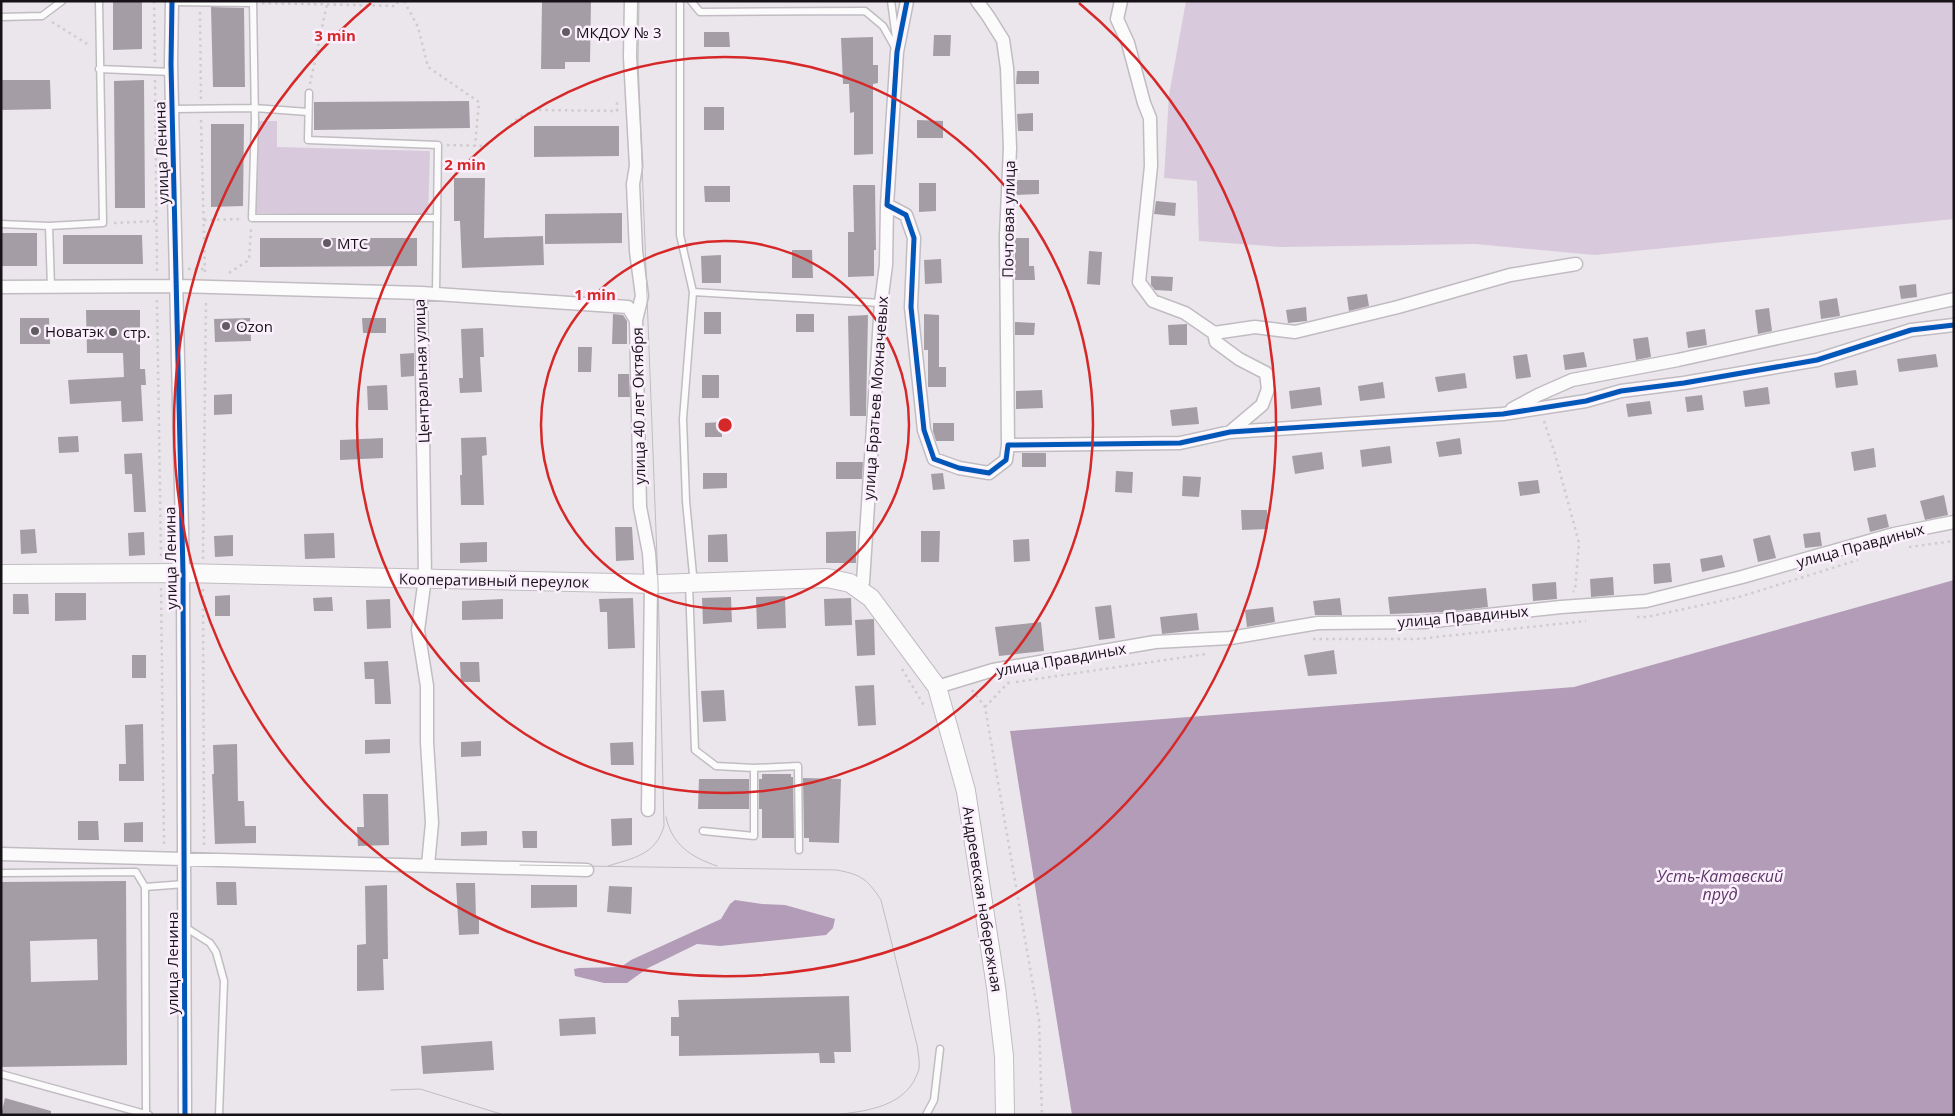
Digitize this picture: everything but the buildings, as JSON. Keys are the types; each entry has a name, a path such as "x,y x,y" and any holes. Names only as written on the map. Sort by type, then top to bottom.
{"main road":[{"name":"Кооперативный переулок","path":"1,574 203,573 651,584 827,578 850,583 871,598 937,687"},
{"name":"Андреевская набережная","path":"937,687 966,791 996,987 1004,1056 1005,1115"}],"street":[{"name":"улица Ленина","path":"172,1 183,573 185,1115"},
{"name":"улица 40 лет Октября","path":"631,1 630,57 636,166 632,184 636,250 642,296 636,320 640,507 649,552 651,584 648,810"},
{"name":"улица Братьев Мохначевых","path":"859,589 862,582 881,303 886,264 887,205 897,52 908,1"},
{"name":"Почтовая улица","path":"976,1 1003,40 1007,68 1010,148 1006,236 1008,445"},
{"path":"1121,1 1117,19 1128,44 1150,118 1151,166 1139,282 1153,301 1185,313 1214,333 1216,342 1231,354 1266,373 1268,389 1262,405 1230,432"},
{"path":"887,205 906,215 914,238 911,307 924,430 934,459 959,468 989,473 1006,460 1008,445 1180,443 1230,432 1503,414 1586,401 1621,391 1684,383 1817,360 1912,330 1954,325"},
{"path":"1214,333 1255,327 1295,332 1398,307 1510,275 1576,264"},
{"name":"Центральная улица","path":"1,287 178,286 422,294 425,578 418,630 427,686 427,742 432,822 428,865"},
{"path":"422,294 628,307 636,320"},
{"path":"1503,414 1538,395 1572,380 1687,358 1954,299"},
{"name":"улица Правдиных","path":"937,687 993,670 1155,642 1230,638 1318,623 1424,622 1561,607 1646,601 1742,577 1894,534 1954,522"},
{"path":"1,854 588,870"}],"lane":[{"path":"1,16 42,16 62,1"},
{"path":"1,224 49,226 102,223 99,1"},
{"path":"172,1 253,2 255,130 252,218 437,218"},
{"path":"680,1 680,235 693,292 683,419 686,501 693,574 695,750 716,766 754,768 798,766 799,850"},
{"path":"691,1 700,12 865,11 883,26 897,52"},
{"path":"891,1 897,52"},
{"path":"99,70 172,72"},
{"path":"309,93 308,140 438,145 436,294"},
{"path":"173,110 254,108 308,112"},
{"path":"49,226 51,287"},
{"path":"693,292 881,303"},
{"path":"703,831 754,836 754,768"},
{"path":"1,873 136,872 145,887 147,1115 1,1074"},
{"path":"145,887 184,884"},
{"path":"185,927 210,943 216,952 224,981 219,1115"},
{"path":"926,1115 934,1100 940,1048"}],"path":[{"path":"154,1 164,859"},
{"path":"253,2 396,6 398,1"},
{"path":"404,1 418,27 428,67 479,102 475,146"},
{"path":"200,2 206,288 203,573 204,860"},
{"path":"309,93 327,4"},
{"path":"42,16 99,52"},
{"path":"438,145 486,146 521,116 538,110 617,111"},
{"path":"204,220 252,218 249,260 228,274"},
{"path":"102,223 156,221"},
{"path":"1539,408 1556,454 1579,542 1575,590 1561,607"},
{"path":"898,662 926,709"}],"shaded area":[{"path":"1186,1 1954,1 1954,219 1595,255 1475,244 1281,247 1199,241 1197,181 1164,178 1169,95"},
{"path":"255,121 277,121 277,147 430,151 428,217 253,213"}],"water":[{"name":"Усть-Катавский пруд","path":"1954,580 1954,1115 1072,1115 1010,731 1574,687"},
{"path":"735,900 785,905 835,919 833,928 826,935 720,946 697,944 648,968 627,983 604,983 575,976 574,969 579,968 621,967 631,960 721,919 730,904"}],"tram line":[{"path":"608,866 642,854 655,843 664,826 658,584 638,59 639,1"},
{"path":"666,817 673,835 684,849 717,866"},
{"path":"520,865 837,870 863,879 872,887 881,900 917,1045 919,1069 914,1082 906,1092 885,1105 834,1115"},
{"path":"391,1090 420,1089 504,1115"}],"cycle path":[{"path":"172,1 171,64 183,573 185,1115"},
{"path":"907,1 897,52 887,205 906,215 914,238 911,307 924,430 934,459 959,468 989,473 1006,460 1008,445 1180,443 1230,432 1503,414 1586,401 1621,391 1684,383 1817,360 1911,330 1954,325"}],"place":[{"name":"МКДОУ № 3","path":"566,32"},
{"name":"МТС","path":"327,243"},
{"name":"Ozon","path":"226,326"},
{"name":"Новатэк","path":"35,331"},
{"name":"стр.","path":"113,332"}]}
